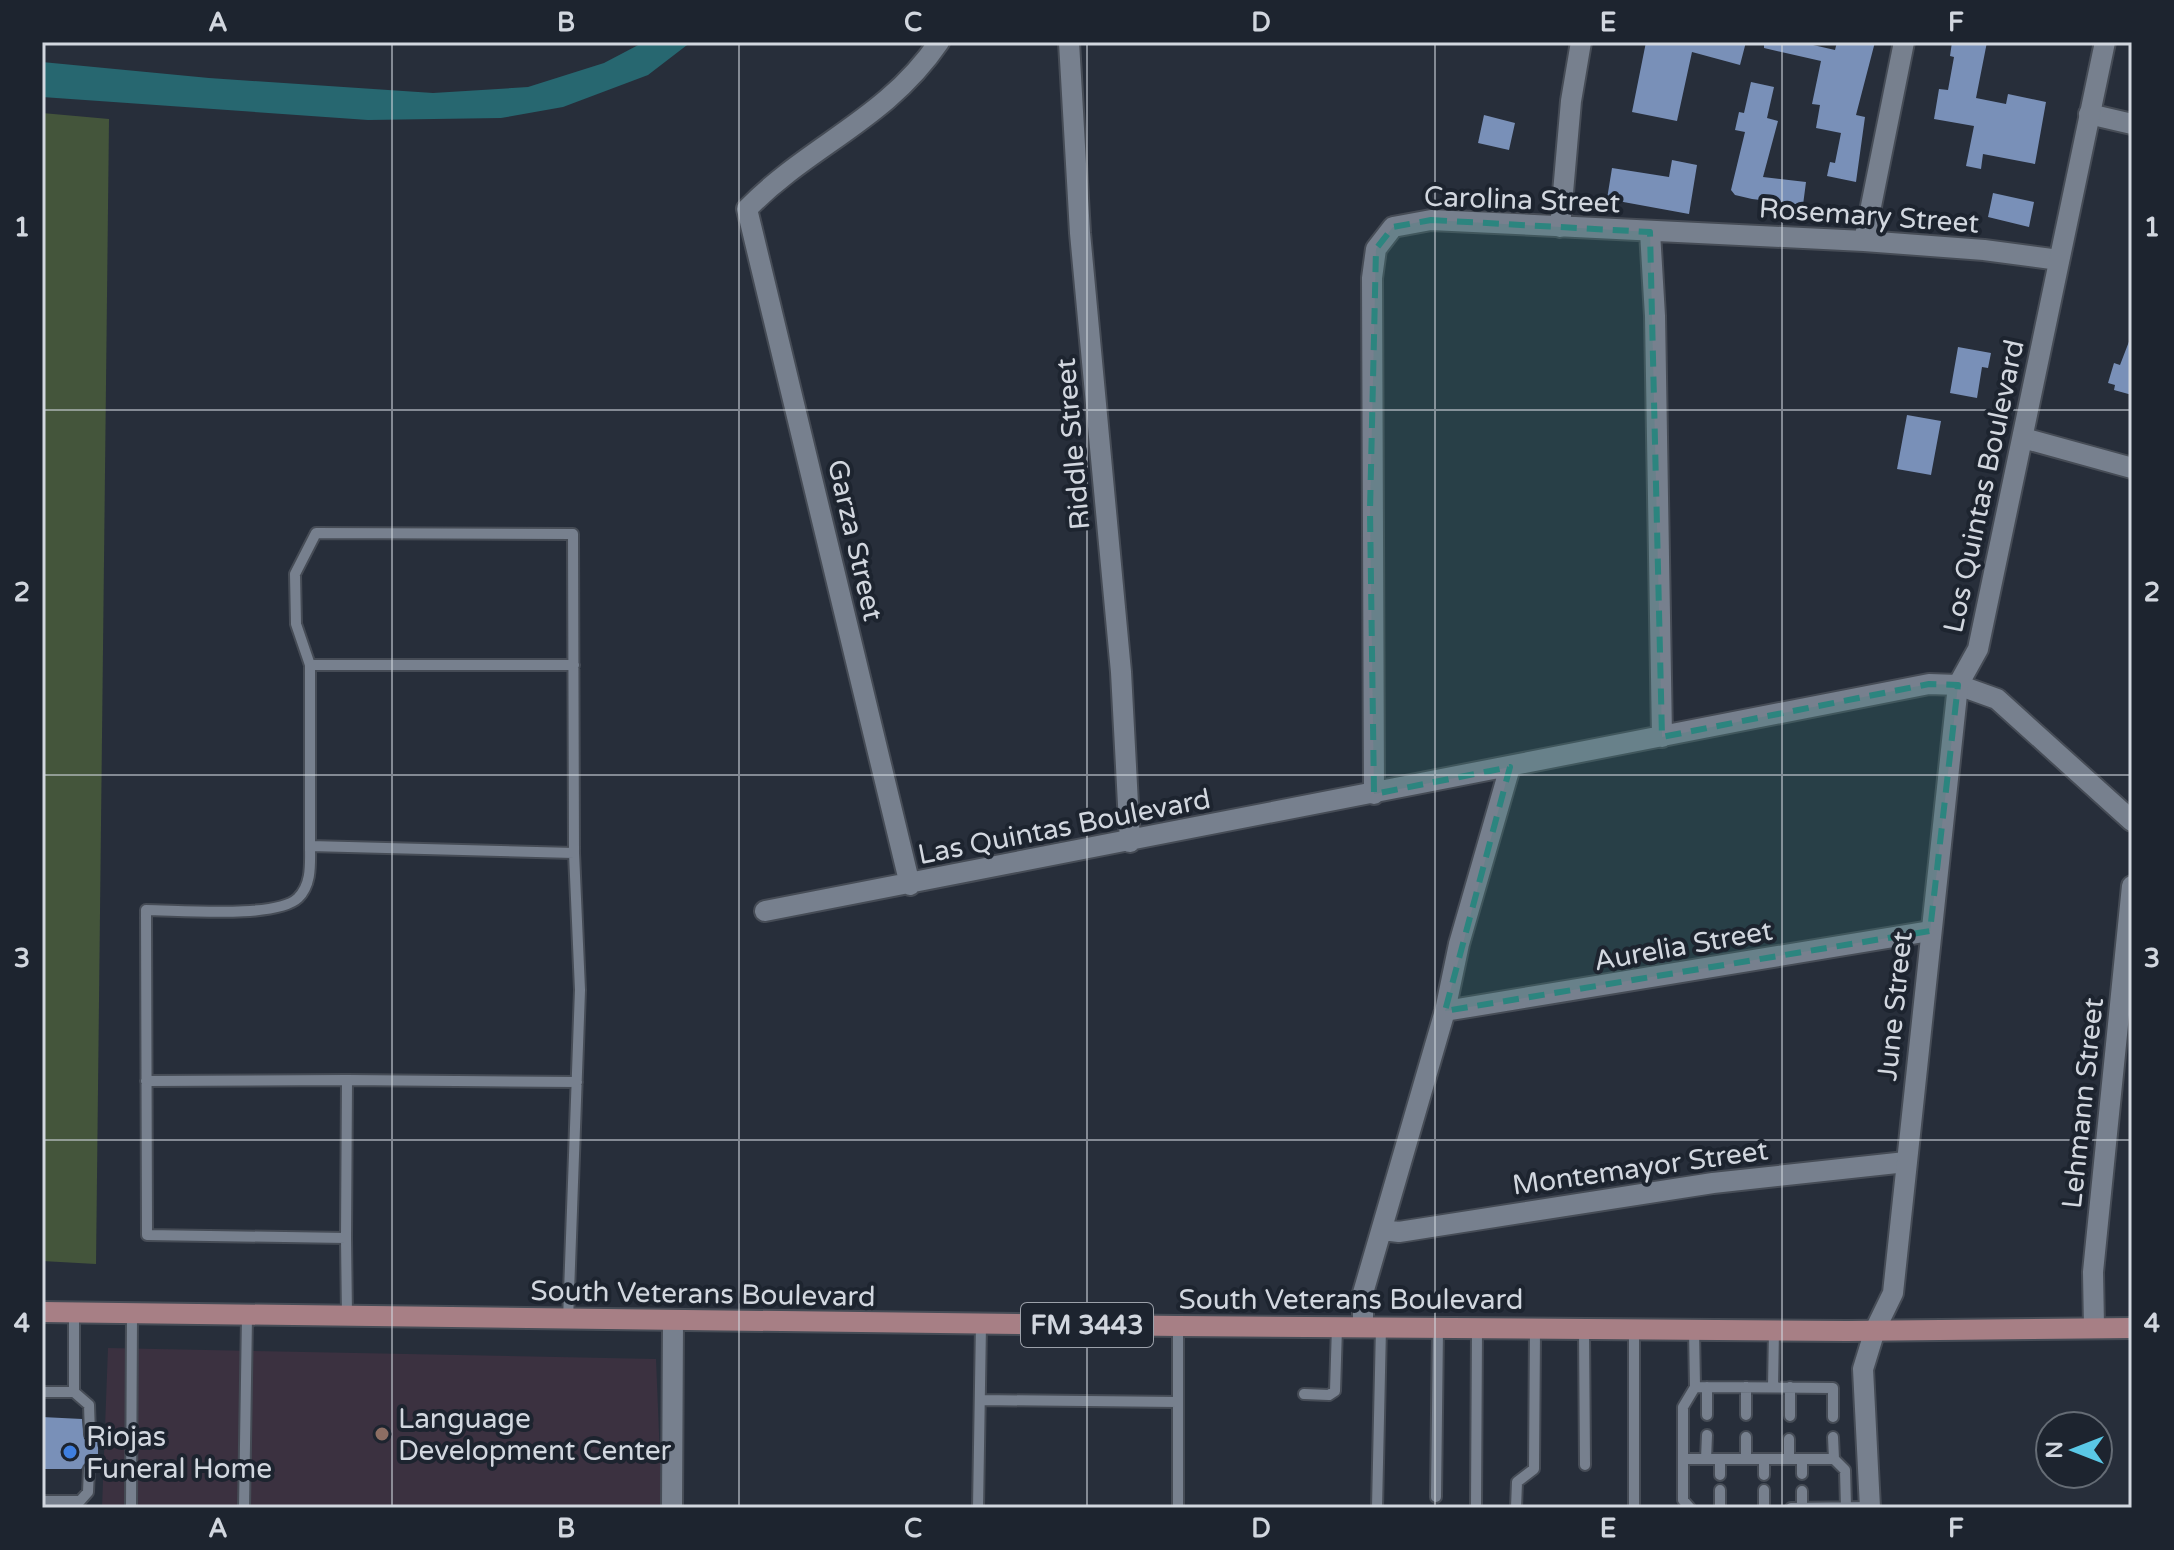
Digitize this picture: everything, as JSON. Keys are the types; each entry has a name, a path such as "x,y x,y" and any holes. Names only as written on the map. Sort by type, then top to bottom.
{"main road":[{"name":"South Veterans Boulevard","path":"42,1312 1634,1330 2132,1328"}],"street":[{"name":"Garza Street","path":"910,885 747,209 766,189 878,110 905,86 939,42"},
{"name":"Riddle Street","path":"1069,42 1080,233 1121,672 1130,842"},
{"path":"1560,227 1571,101 1581,42"},
{"path":"1864,241 1904,42"},
{"name":"Los Quintas Boulevard","path":"1958,685 1978,649 2105,42"},
{"path":"2089,114 2132,124"},
{"name":"Carolina Street","path":"1374,794 1370,511 1372,278 1376,249 1393,227 1431,220 1703,234"},
{"path":"1650,232 1655,316 1662,737"},
{"name":"Rosemary Street","path":"1703,234 1864,241 2059,260"},
{"path":"2023,438 2132,468"},
{"path":"1374,794 1929,684 1958,685 1997,699 2132,821"},
{"name":"June Street","path":"1870,1507 1863,1369 1875,1330 1893,1293 1958,685"},
{"path":"1372,1327 1363,1293 1445,1011 1459,944 1510,767"},
{"name":"Las Quintas Boulevard","path":"765,911 1374,794"},
{"name":"Lehmann Street","path":"2094,1327 2093,1272 2132,886"},
{"name":"Aurelia Street","path":"1445,1011 1930,931"},
{"name":"Montemayor Street","path":"1383,1230 1399,1232 1713,1183 1906,1162"},
{"path":"672,1508 673,1321"}],"lane":[{"path":"346,1238 147,1235 146,910 272,910 297,899 311,875 310,665 296,624 295,574 316,533 573,534 574,853 580,990 568,1320"},
{"path":"310,665 574,665"},
{"path":"310,846 574,853"},
{"path":"347,1080 347,1317"},
{"path":"146,1081 577,1082"},
{"path":"74,1313 74,1392"},
{"path":"131,1508 132,1314"},
{"path":"244,1508 247,1316"},
{"path":"978,1508 981,1324"},
{"path":"1178,1326 1178,1508"},
{"path":"1304,1394 1329,1395 1335,1391 1337,1327"},
{"path":"1372,1327 1377,1508"},
{"path":"1436,1497 1438,1328"},
{"path":"1476,1508 1477,1328"},
{"path":"1516,1508 1517,1482 1534,1469 1535,1329"},
{"path":"1584,1329 1585,1465"},
{"path":"1634,1330 1634,1508"},
{"path":"1690,1508 1683,1500 1683,1407 1695,1387 1694,1330"},
{"path":"1773,1387 1774,1330"},
{"path":"1695,1387 1833,1388 1833,1417"},
{"path":"1707,1387 1707,1415"},
{"path":"1746,1387 1746,1415"},
{"path":"1790,1387 1790,1416"},
{"path":"42,1392 74,1392 89,1405 90,1434"},
{"path":"980,1400 1178,1402"},
{"path":"1706,1459 1707,1435"},
{"path":"1746,1437 1746,1459"},
{"path":"1833,1437 1834,1459 1845,1470 1846,1507"},
{"path":"1789,1439 1789,1459"},
{"path":"1683,1459 1834,1459"},
{"path":"1720,1459 1720,1475"},
{"path":"1764,1459 1764,1475"},
{"path":"1802,1459 1802,1474"},
{"path":"42,1501 80,1501 88,1492 89,1469"},
{"path":"1720,1490 1720,1508"},
{"path":"1764,1490 1764,1508"},
{"path":"1802,1491 1802,1508"},
{"path":"1791,1508 1870,1507"}],"highlighted area":[{"path":"1431,220 1650,232 1662,737 1929,684 1958,685 1930,931 1445,1011 1510,767 1374,794 1370,511 1376,249 1393,227"}],"shaded area":[{"name":"Language Development Center","path":"108,1348 656,1359 662,1508 102,1508"}],"green space":[{"path":"42,113 109,119 96,1264 42,1261"}],"water":[{"path":"644,42 691,42 648,75 563,107 501,118 368,120 42,97 42,62 209,78 433,93 528,87 604,63"}],"building":[{"path":"1646,42 1746,42 1740,65 1692,52 1677,121 1632,112"},
{"path":"1764,42 1800,42 1835,50 1837,42 1875,42 1856,115 1865,117 1856,182 1827,176 1830,162 1835,163 1841,133 1816,128 1820,105 1812,104 1821,61 1764,48"},
{"path":"1952,42 1987,42 1976,98 2006,104 2008,94 2046,102 2035,164 1983,154 1981,169 1966,166 1974,126 1934,119 1939,89 1948,90 1954,57 1950,56"},
{"path":"1751,82 1774,87 1767,118 1778,121 1763,177 1806,182 1803,205 1752,199 1735,195 1731,190 1745,132 1735,130 1739,112 1744,113"},
{"path":"1484,115 1515,123 1509,150 1478,143"},
{"path":"1672,160 1697,165 1689,214 1607,199 1612,168 1669,177"},
{"path":"1993,193 2034,202 2029,227 1988,217"},
{"path":"2130,339 2132,395 2114,390 2115,385 2108,383 2114,363 2120,365"},
{"path":"1958,347 1991,353 1988,368 1982,367 1977,398 1950,393"},
{"path":"1907,415 1941,421 1931,475 1897,469"},
{"name":"Riojas Funeral Home","path":"42,1417 82,1419 84,1439 91,1442 98,1436 98,1469 89,1461 81,1469 42,1469"}],"place":[{"name":"Language Development Center","path":"382,1434"},
{"name":"Riojas Funeral Home","path":"70,1452"}]}
